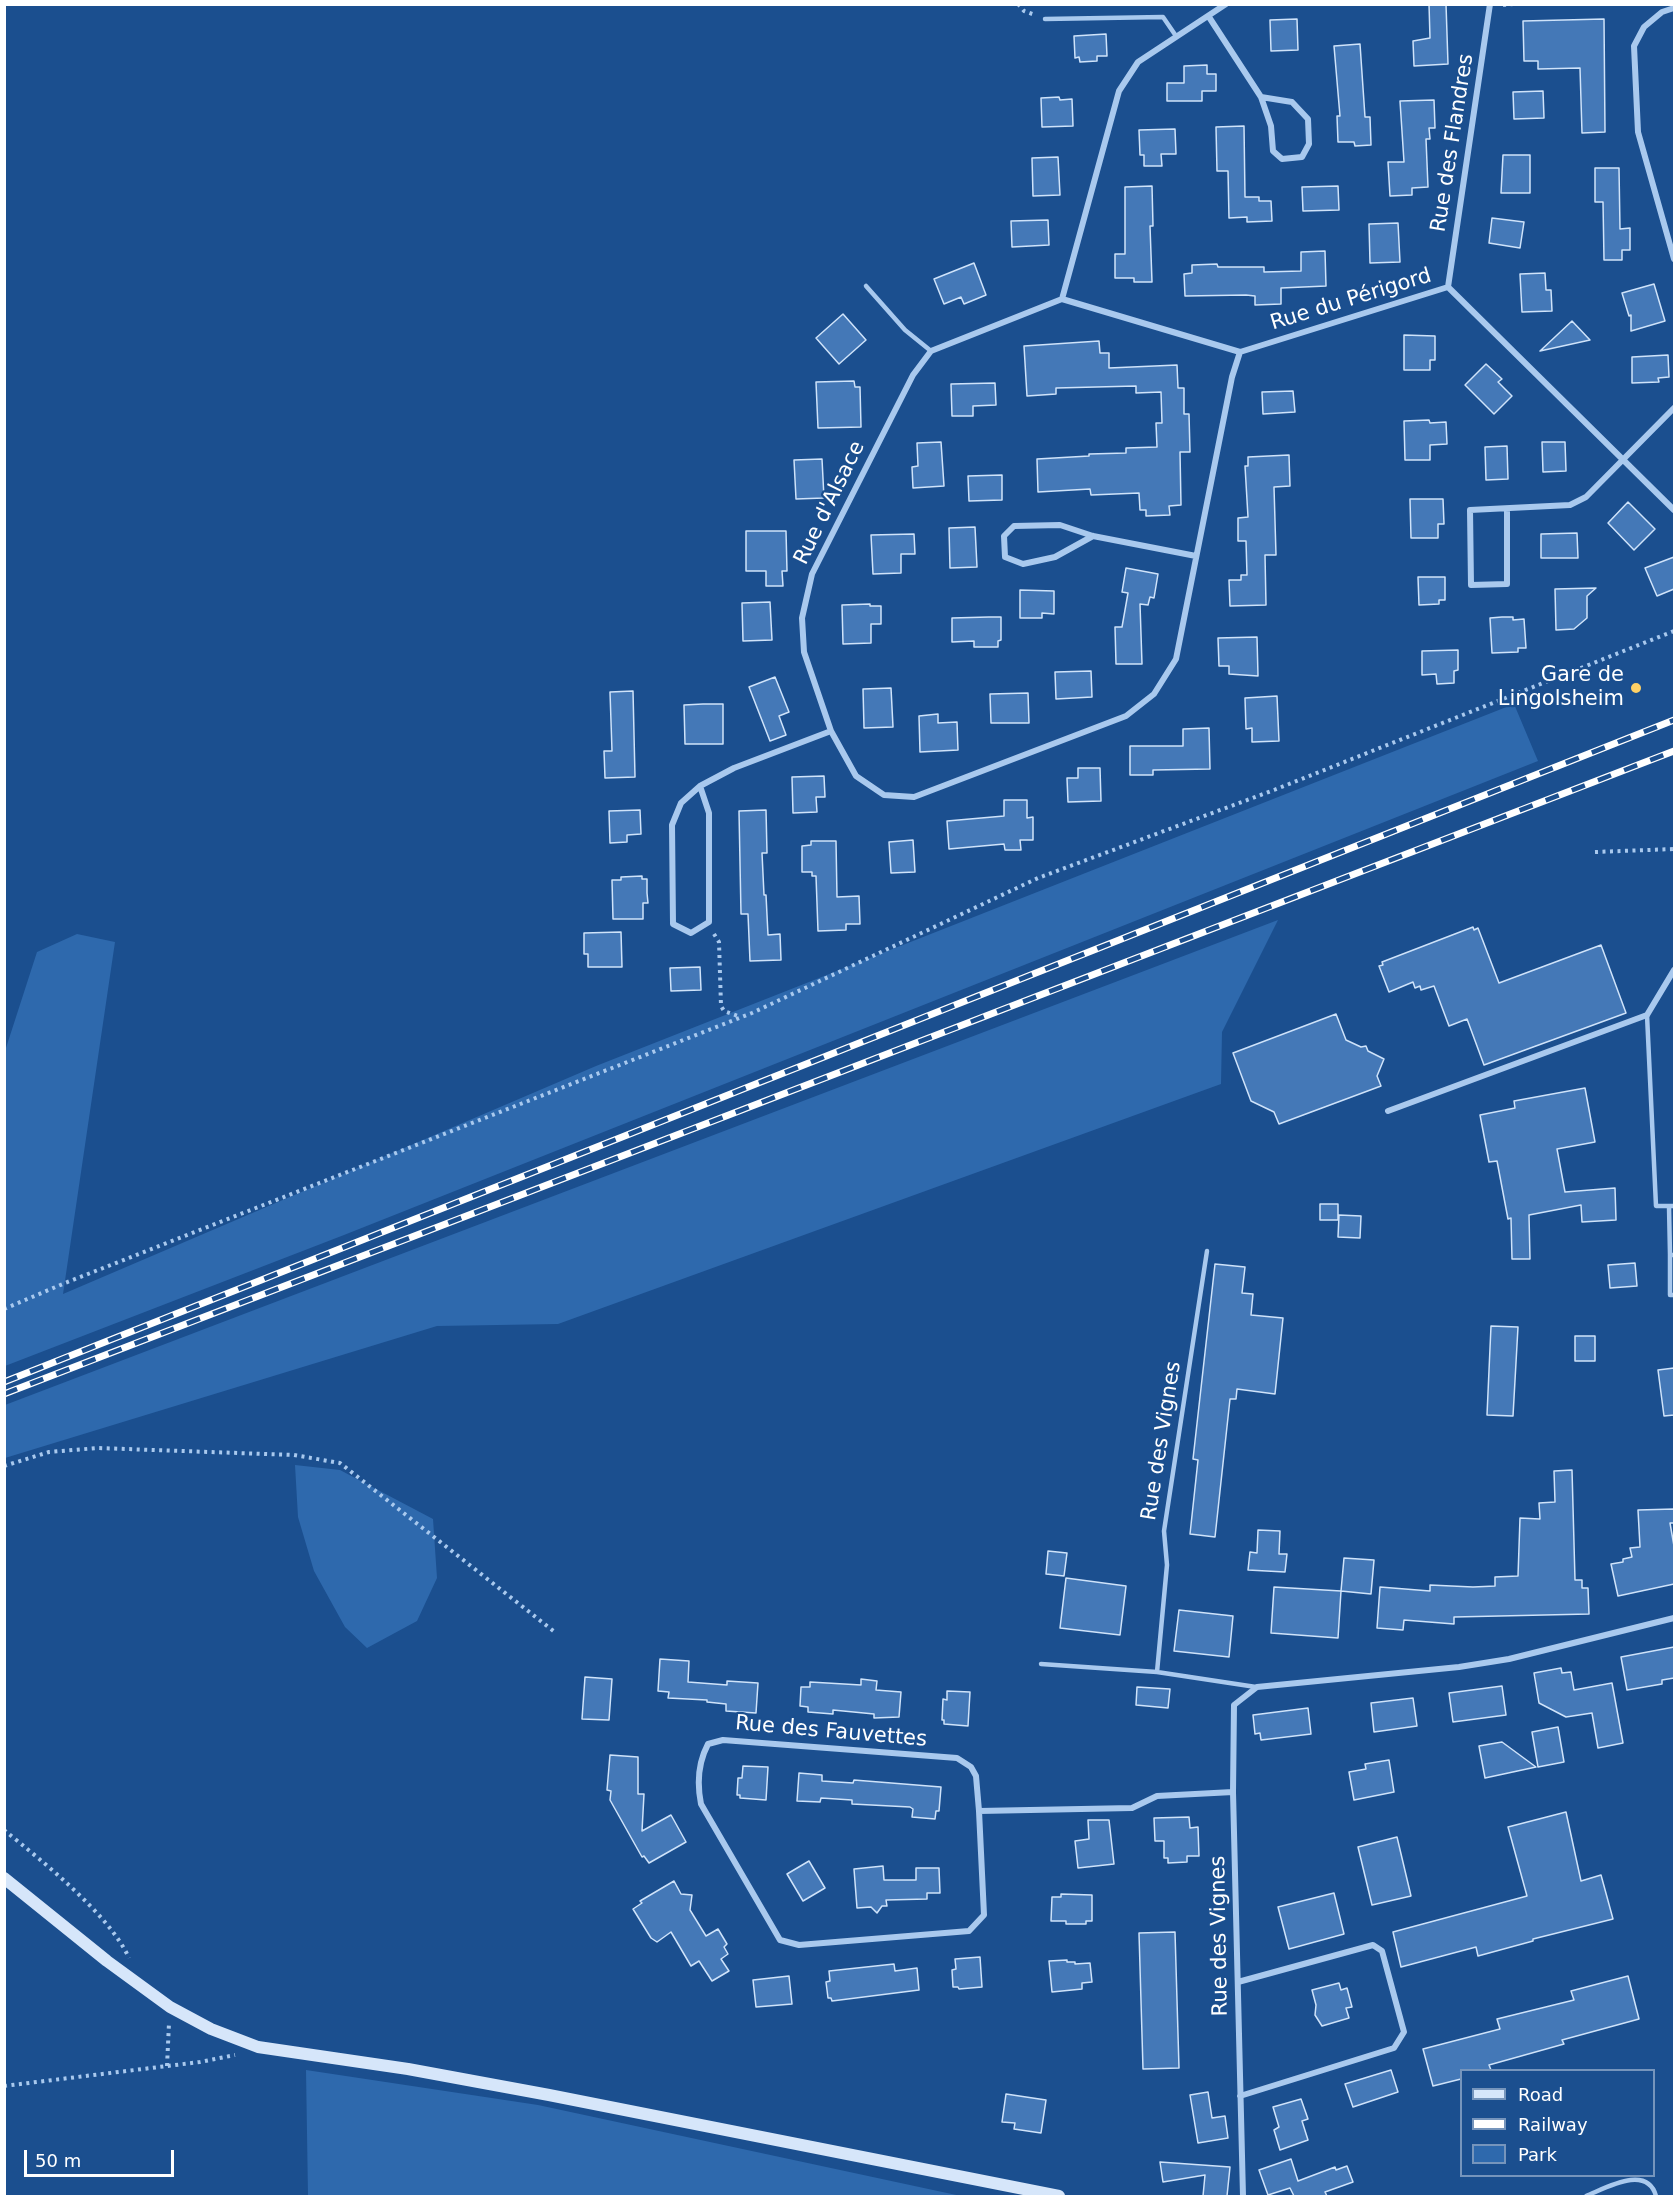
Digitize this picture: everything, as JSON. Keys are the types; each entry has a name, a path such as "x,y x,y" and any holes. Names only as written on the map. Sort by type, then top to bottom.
{"main road":[{"path":"4,1878 170,2007 211,2029 258,2047 408,2069 537,2092 1059,2196"}],"street":[{"path":"1062,299 1119,91 1138,62 1226,4"},
{"name":"Rue des Flandres","path":"1448,287 1490,4"},
{"path":"1674,8 1662,12 1644,27 1634,46 1638,132 1674,259"},
{"path":"1209,17 1261,97 1271,126 1273,151 1282,159 1302,157 1309,144 1308,119 1292,102 1261,97"},
{"name":"Rue du Périgord","path":"1240,352 1448,287 1674,510"},
{"path":"931,351 1062,299 1240,352"},
{"name":"Rue d'Alsace","path":"931,351 913,375 812,574 802,618 804,652 831,731 856,776 884,795 914,797 1126,716 1154,694 1176,658 1232,377 1240,352"},
{"path":"1507,509 1507,584 1471,585 1470,510 1570,505 1586,497 1674,408"},
{"path":"1093,536 1055,557 1023,564 1005,557 1004,536 1014,526 1060,525 1093,536 1196,556"},
{"path":"700,786 709,813 709,922 691,933 673,924 672,825 681,803 700,786 734,768 831,731"},
{"path":"1388,1111 1647,1015 1674,970"},
{"path":"1257,1688 1459,1667 1509,1659 1674,1618"},
{"name":"Rue des Vignes","path":"1243,2196 1233,1792 1234,1705 1257,1688"},
{"name":"Rue des Fauvettes","path":"723,1740 957,1758 971,1767 976,1776 979,1811 984,1915 969,1931 799,1945 780,1940 701,1804 698,1790 701,1757 708,1744 723,1740"},
{"path":"979,1811 1132,1808 1157,1796 1233,1792"},
{"path":"1238,1982 1373,1946 1382,1952 1404,2032 1394,2048 1240,2096"}],"lane":[{"path":"1045,19 1163,17 1176,36"},
{"path":"866,286 905,330 931,351"},
{"path":"1647,1015 1656,1206 1672,1206 1671,1295 1674,1295"},
{"name":"Rue des Vignes","path":"1157,1672 1167,1565 1164,1531 1207,1251"},
{"path":"1041,1664 1157,1672 1257,1688"},
{"path":"1586,2196 1627,2180 1645,2181 1653,2187 1656,2196"}],"path":[{"path":"1018,4 1023,11 1045,19"},
{"path":"4,1309 64,1283 742,1017 1038,878 1274,790 1674,631"},
{"path":"1595,852 1674,849"},
{"path":"709,922 719,942 721,1006 724,1011 742,1017"},
{"path":"4,1466 49,1452 98,1448 294,1455 340,1463 556,1632"},
{"path":"4,1830 46,1864 104,1922 127,1954 141,1986"},
{"path":"167,2066 170,2007"},
{"path":"4,2086 217,2060 258,2047"}],"green space":[{"path":"1514,704 1538,761 344,1235 5,1366 5,1051 37,952 77,934 115,942 63,1294 596,1066"},
{"path":"1278,920 1222,1032 1221,1084 558,1324 437,1326 5,1458 5,1405"},
{"path":"295,1465 340,1470 433,1519 437,1578 417,1621 367,1648 345,1627 314,1571 298,1517"},
{"path":"306,2070 538,2105 961,2196 308,2196"}],"building":[{"path":"1429,4 1446,4 1448,64 1414,66 1413,41 1430,38"},
{"path":"1297,19 1298,50 1271,51 1270,20"},
{"path":"1604,19 1605,132 1582,133 1580,68 1538,69 1538,61 1524,61 1523,21"},
{"path":"1106,34 1107,56 1097,56 1097,61 1080,62 1079,57 1075,58 1074,36"},
{"path":"1360,44 1365,117 1370,117 1371,145 1355,146 1354,142 1338,142 1337,116 1340,116 1334,46"},
{"path":"1207,65 1207,74 1216,74 1216,91 1202,91 1202,101 1167,101 1167,83 1184,83 1184,66"},
{"path":"1543,91 1544,118 1514,119 1513,92"},
{"path":"1059,97 1060,100 1072,99 1073,126 1042,127 1041,98"},
{"path":"1434,100 1435,128 1429,128 1430,139 1426,139 1428,187 1412,188 1412,195 1390,196 1388,162 1404,162 1400,101"},
{"path":"1244,126 1245,197 1259,197 1259,201 1271,201 1272,221 1247,222 1247,217 1229,218 1228,171 1217,171 1216,127"},
{"path":"1175,129 1176,154 1161,154 1162,166 1144,166 1144,155 1140,155 1139,130"},
{"path":"1503,155 1530,155 1530,193 1501,193"},
{"path":"1058,157 1060,195 1033,196 1032,158"},
{"path":"1595,168 1619,168 1620,229 1630,228 1630,250 1622,250 1622,260 1604,260 1603,202 1595,202"},
{"path":"1152,186 1153,226 1150,226 1152,282 1134,282 1134,278 1115,278 1115,254 1125,254 1125,187"},
{"path":"1338,186 1339,210 1303,211 1302,187"},
{"path":"1492,218 1524,222 1520,248 1489,243"},
{"path":"1048,220 1049,245 1012,247 1011,221"},
{"path":"1398,223 1400,262 1370,263 1369,224"},
{"path":"1325,251 1326,286 1281,288 1281,304 1255,305 1255,296 1246,295 1185,296 1184,274 1192,273 1192,265 1264,267 1264,272 1301,271 1301,252"},
{"path":"974,263 986,295 964,304 961,297 944,304 934,279"},
{"path":"1545,273 1546,290 1551,290 1552,311 1522,312 1520,274"},
{"path":"1654,284 1665,321 1631,331 1631,315 1629,316 1622,293"},
{"path":"843,314 866,340 839,364 816,338"},
{"path":"1572,321 1590,340 1540,351"},
{"path":"1404,335 1435,336 1435,360 1430,360 1430,370 1404,370"},
{"path":"1099,341 1100,353 1109,353 1109,368 1177,365 1178,388 1184,388 1184,414 1189,414 1190,452 1180,452 1181,505 1169,506 1170,515 1146,516 1146,510 1140,510 1139,493 1091,495 1090,489 1038,492 1037,459 1126,453 1126,448 1157,447 1156,423 1162,423 1161,392 1136,393 1136,386 1056,388 1056,394 1027,396 1024,346"},
{"path":"1668,355 1669,377 1658,378 1659,382 1632,383 1632,357"},
{"path":"1486,364 1502,379 1498,382 1512,396 1494,414 1465,385"},
{"path":"854,381 855,387 860,387 861,427 818,428 816,382"},
{"path":"995,383 996,405 973,406 973,416 952,416 951,384"},
{"path":"1293,391 1295,412 1263,414 1262,392"},
{"path":"1429,420 1430,423 1446,422 1447,444 1430,445 1430,460 1405,460 1404,421"},
{"path":"941,442 944,486 913,488 912,467 918,466 917,443"},
{"path":"1542,442 1565,442 1566,471 1543,472"},
{"path":"1507,446 1508,479 1486,480 1485,447"},
{"path":"1289,455 1290,486 1274,487 1276,555 1265,555 1266,605 1230,606 1229,580 1241,580 1241,575 1247,575 1246,541 1238,541 1238,518 1248,517 1245,466 1248,466 1248,457"},
{"path":"822,459 824,498 796,499 794,460"},
{"path":"1002,475 1002,500 969,501 968,476"},
{"path":"1410,499 1443,499 1444,524 1438,524 1438,538 1411,538"},
{"path":"1628,502 1655,529 1634,550 1608,523"},
{"path":"975,527 977,567 950,568 949,528"},
{"path":"746,531 786,531 787,571 782,571 783,586 766,586 766,571 746,571"},
{"path":"1577,533 1578,558 1541,558 1541,534"},
{"path":"914,534 915,554 901,554 901,573 873,574 871,535"},
{"path":"1674,557 1674,589 1657,596 1645,568"},
{"path":"1126,568 1158,574 1154,598 1150,597 1148,605 1140,604 1142,664 1116,664 1115,627 1122,627 1128,593 1122,592"},
{"path":"1418,577 1445,577 1445,600 1439,600 1439,604 1419,605"},
{"path":"1596,588 1587,596 1587,618 1574,629 1556,630 1555,589"},
{"path":"1020,590 1054,591 1054,614 1042,613 1042,618 1020,618"},
{"path":"770,602 772,640 743,641 742,603"},
{"path":"870,604 870,606 881,606 881,624 871,624 871,643 843,644 842,605"},
{"path":"1001,617 1001,640 998,641 998,647 974,647 974,641 952,642 952,618"},
{"path":"1513,617 1513,620 1524,619 1526,648 1518,648 1518,652 1492,653 1490,618"},
{"path":"1257,637 1258,676 1229,674 1229,666 1219,666 1218,638"},
{"path":"1458,650 1458,670 1454,671 1454,683 1437,684 1436,674 1422,675 1422,651"},
{"path":"1091,671 1092,697 1056,699 1055,672"},
{"path":"775,677 789,712 779,716 786,735 770,741 749,687"},
{"path":"891,688 893,727 864,728 863,689"},
{"path":"633,691 635,777 605,778 604,751 612,751 610,692"},
{"path":"1028,693 1029,723 991,723 990,694"},
{"path":"1277,696 1279,741 1252,742 1252,728 1246,729 1245,698"},
{"path":"723,704 723,744 685,744 684,705"},
{"path":"938,714 938,723 957,722 958,750 920,752 919,716"},
{"path":"1209,728 1210,769 1153,770 1153,775 1130,775 1130,746 1183,746 1183,729"},
{"path":"1078,768 1100,768 1101,801 1068,802 1067,778 1078,778"},
{"path":"824,776 825,797 816,797 817,812 793,813 792,777"},
{"path":"1004,800 1027,800 1027,818 1033,817 1033,840 1020,840 1021,850 1005,850 1004,844 949,849 947,821 1004,816"},
{"path":"640,810 641,834 627,835 627,842 610,843 609,811"},
{"path":"766,810 767,853 762,853 768,935 780,934 781,960 750,961 748,914 741,914 739,811"},
{"path":"913,840 915,872 891,873 889,842"},
{"path":"811,841 836,841 837,897 859,896 860,924 846,924 846,930 818,931 816,876 812,876 812,872 802,872 802,846 811,845"},
{"path":"642,876 642,879 647,879 648,903 643,903 643,919 613,919 612,880"},
{"path":"1473,927 1474,930 1478,928 1499,983 1601,945 1626,1013 1484,1065 1467,1019 1449,1026 1434,986 1421,990 1420,986 1415,988 1413,982 1389,992 1379,966 1383,965 1382,962"},
{"path":"621,932 622,967 588,967 588,954 584,954 584,933"},
{"path":"700,967 701,990 671,991 670,968"},
{"path":"1336,1014 1346,1040 1361,1047 1366,1046 1368,1051 1384,1059 1377,1076 1381,1086 1279,1124 1274,1112 1251,1101 1233,1053"},
{"path":"1585,1088 1595,1142 1557,1149 1565,1192 1615,1188 1616,1220 1582,1222 1581,1205 1529,1215 1530,1259 1512,1259 1511,1218 1508,1219 1497,1161 1489,1162 1480,1115 1515,1108 1514,1101"},
{"path":"1320,1204 1338,1204 1338,1220 1320,1220"},
{"path":"1339,1215 1361,1216 1360,1238 1338,1237"},
{"path":"1635,1263 1637,1286 1610,1288 1608,1265"},
{"path":"1215,1264 1245,1267 1242,1293 1253,1294 1251,1315 1283,1318 1275,1394 1237,1389 1236,1399 1230,1399 1215,1537 1190,1534 1198,1460 1193,1459"},
{"path":"1491,1326 1518,1327 1513,1416 1487,1415"},
{"path":"1575,1336 1595,1336 1595,1361 1575,1361"},
{"path":"1674,1368 1674,1415 1664,1416 1658,1370"},
{"path":"1572,1470 1575,1580 1582,1580 1582,1588 1588,1588 1589,1614 1454,1617 1454,1624 1404,1620 1403,1630 1377,1628 1380,1587 1430,1591 1430,1585 1495,1586 1495,1577 1518,1576 1520,1518 1540,1519 1539,1503 1555,1502 1554,1471"},
{"path":"1674,1509 1674,1523 1670,1523 1674,1546 1674,1584 1618,1596 1611,1564 1623,1562 1623,1559 1632,1557 1630,1548 1640,1547 1638,1510"},
{"path":"1258,1530 1280,1531 1279,1554 1287,1554 1285,1572 1248,1570 1250,1552 1257,1553"},
{"path":"1048,1551 1067,1553 1064,1576 1046,1574"},
{"path":"1344,1558 1374,1560 1371,1594 1341,1591"},
{"path":"1066,1578 1126,1586 1120,1635 1060,1628"},
{"path":"1274,1587 1341,1591 1338,1638 1271,1633"},
{"path":"1179,1610 1233,1616 1229,1657 1174,1651"},
{"path":"1674,1647 1674,1678 1662,1680 1662,1684 1627,1690 1621,1657"},
{"path":"660,1659 689,1661 688,1682 727,1685 727,1681 758,1683 756,1713 726,1711 726,1704 707,1702 707,1700 668,1698 669,1692 658,1691"},
{"path":"1561,1668 1562,1673 1571,1672 1574,1690 1612,1683 1623,1743 1598,1748 1592,1713 1566,1717 1539,1703 1534,1673"},
{"path":"585,1677 612,1679 609,1720 582,1719"},
{"path":"861,1679 877,1681 876,1690 901,1692 899,1717 874,1718 874,1714 833,1710 833,1714 808,1712 808,1707 800,1706 801,1687 810,1687 810,1682 861,1685"},
{"path":"1502,1686 1506,1715 1453,1722 1449,1693"},
{"path":"1137,1687 1170,1689 1168,1708 1136,1705"},
{"path":"947,1691 970,1692 968,1726 944,1724 942,1720 943,1699 947,1700"},
{"path":"1413,1698 1417,1726 1374,1732 1371,1703"},
{"path":"1308,1708 1311,1734 1261,1740 1260,1733 1255,1734 1253,1715"},
{"path":"1558,1727 1564,1762 1538,1767 1532,1732"},
{"path":"1502,1742 1536,1767 1485,1778 1479,1746"},
{"path":"610,1755 638,1757 638,1794 644,1794 642,1831 671,1815 686,1842 649,1863 644,1856 642,1857 610,1800 611,1791 607,1790"},
{"path":"1389,1760 1394,1792 1354,1800 1349,1772 1366,1769 1365,1764"},
{"path":"743,1766 768,1767 766,1800 740,1798 740,1795 737,1795 738,1778 742,1778"},
{"path":"799,1773 822,1775 822,1781 853,1783 854,1780 941,1787 939,1811 936,1811 935,1819 912,1817 913,1809 910,1807 852,1804 852,1800 821,1798 820,1802 797,1801"},
{"path":"1566,1812 1581,1881 1601,1875 1613,1919 1533,1939 1533,1941 1478,1956 1476,1947 1401,1967 1393,1932 1527,1896 1508,1827"},
{"path":"1189,1817 1190,1828 1198,1827 1199,1856 1187,1856 1187,1862 1168,1863 1168,1858 1164,1858 1164,1841 1155,1841 1154,1818"},
{"path":"1088,1820 1109,1820 1114,1864 1078,1868 1075,1841 1089,1839"},
{"path":"1397,1837 1411,1896 1372,1905 1358,1847"},
{"path":"809,1861 825,1888 803,1901 787,1874"},
{"path":"883,1866 884,1880 916,1880 916,1868 939,1868 940,1893 927,1893 927,1899 886,1900 887,1906 882,1906 877,1913 871,1907 857,1908 854,1869"},
{"path":"674,1881 681,1894 692,1895 690,1910 706,1936 718,1929 727,1944 724,1947 728,1954 721,1959 729,1971 712,1981 699,1961 691,1966 671,1932 657,1942 651,1938 633,1909 642,1903 640,1901"},
{"path":"1334,1893 1344,1934 1289,1949 1278,1907"},
{"path":"1061,1894 1092,1895 1092,1921 1086,1921 1086,1924 1066,1924 1066,1921 1051,1921 1052,1897 1061,1897"},
{"path":"1175,1932 1179,2068 1143,2069 1139,1933"},
{"path":"980,1957 982,1987 959,1989 953,1987 952,1970 956,1969 955,1959"},
{"path":"1067,1960 1075,1964 1090,1963 1092,1982 1082,1983 1082,1989 1052,1992 1049,1961"},
{"path":"894,1964 895,1971 917,1968 919,1990 832,2001 828,1998 826,1982 830,1981 829,1971"},
{"path":"789,1976 792,2004 756,2007 753,1980"},
{"path":"1628,1976 1639,2019 1562,2040 1564,2044 1489,2065 1491,2069 1460,2069 1460,2079 1433,2086 1423,2049 1500,2029 1497,2019 1574,2000 1571,1991"},
{"path":"1339,1983 1341,1990 1347,1988 1352,2007 1346,2008 1349,2018 1322,2026 1315,2015 1316,2005 1312,1990"},
{"path":"1391,2070 1398,2092 1353,2107 1345,2084"},
{"path":"1208,2092 1212,2118 1225,2116 1228,2138 1198,2143 1190,2095"},
{"path":"1006,2094 1046,2100 1041,2133 1014,2129 1015,2123 1002,2122"},
{"path":"1301,2099 1308,2119 1302,2121 1308,2140 1280,2150 1274,2130 1279,2127 1273,2107"},
{"path":"1291,2159 1298,2181 1335,2167 1336,2170 1347,2166 1353,2182 1325,2192 1327,2196 1294,2196 1290,2188 1268,2195 1259,2170"},
{"path":"1160,2162 1230,2167 1227,2196 1203,2196 1205,2175 1163,2182"}],"railway":[{"path":"4,1382 1674,720"},
{"path":"4,1394 1674,751"}],"place":[{"name":"Gare de Lingolsheim","path":"1636,688"}]}
